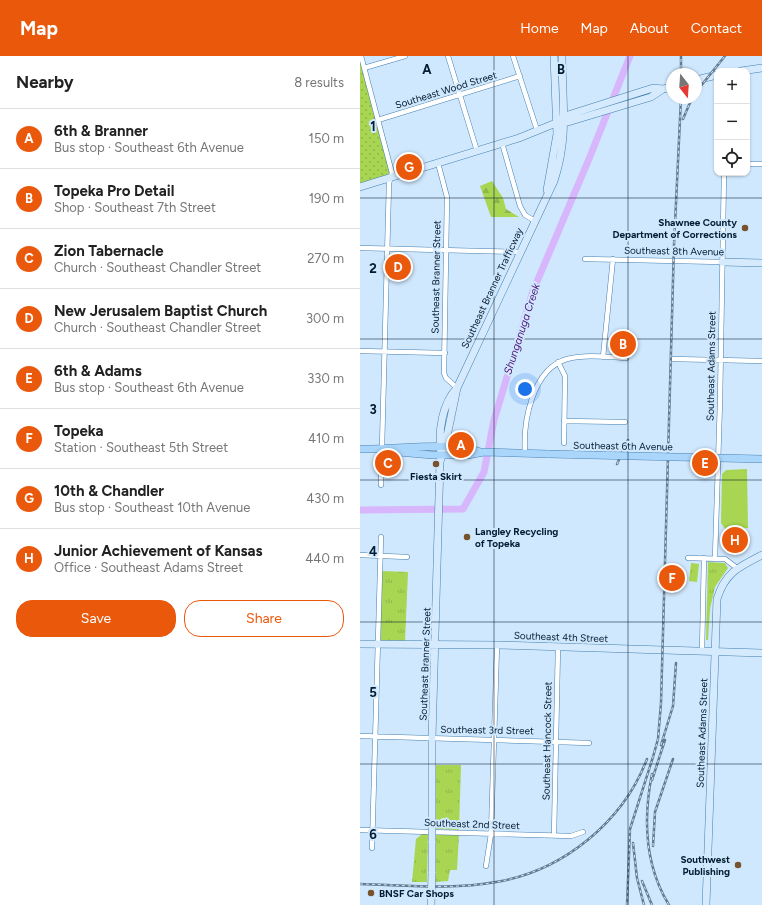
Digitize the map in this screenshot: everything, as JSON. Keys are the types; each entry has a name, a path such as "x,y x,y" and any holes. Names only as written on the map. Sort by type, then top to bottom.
{"main road":[{"name":"Southeast Branner Trafficway","path":"554,56 561,121"},
{"name":"Southeast Branner Trafficway","path":"457,388 554,181 560,161 562,56"},
{"path":"750,70 762,68"},
{"path":"702,79 714,76"},
{"path":"360,187 502,143 561,121 584,110 653,88 666,88"},
{"path":"561,121 582,118 651,97 663,89"},
{"name":"Southeast 8th Avenue","path":"722,262 762,263"},
{"name":"Southeast Branner Street","path":"431,905 432,738 439,487 442,450 457,388"},
{"name":"Southeast 6th Avenue","path":"360,449 386,449 397,447 469,452 762,459"},
{"name":"Southeast Adams Street","path":"706,905 717,600 724,581 737,568 762,555"},
{"name":"Southeast 4th Street","path":"360,644 497,645 762,653"}],"street":[{"path":"361,56 391,168 385,351 386,449 381,485"},
{"path":"364,68 405,56"},
{"path":"448,56 477,151"},
{"path":"514,56 537,130"},
{"name":"Southeast Wood Street","path":"378,120 520,76"},
{"path":"502,143 520,206 525,215 535,221"},
{"name":"Southeast Branner Street","path":"438,163 447,197 445,250 447,283 444,373 446,378 457,388"},
{"path":"750,164 762,164"},
{"name":"Southeast Adams Street","path":"715,558 724,176"},
{"path":"360,248 520,252"},
{"name":"Southeast 8th Avenue","path":"585,259 722,262"},
{"path":"603,357 613,259"},
{"path":"360,351 445,353"},
{"path":"524,453 525,431 538,382 544,373 558,362 575,357 626,358"},
{"path":"672,359 762,361"},
{"path":"558,362 565,376 564,443"},
{"path":"564,421 626,422"},
{"path":"372,848 381,537"},
{"path":"360,555 407,557"},
{"path":"688,558 715,558 728,560 737,568"},
{"path":"702,651 704,558"},
{"path":"486,866 491,834 497,645"},
{"name":"Southeast Hancock Street","path":"554,835 558,647"},
{"name":"Southeast 3rd Street","path":"360,736 589,743"},
{"name":"Southeast 2nd Street","path":"360,830 571,836 583,832"}],"green space":[{"path":"360,61 389,175 360,185"},
{"path":"492,181 503,198 506,209 519,217 491,217 480,186"},
{"path":"747,469 748,528 725,529 721,523 722,474 726,470"},
{"path":"708,562 725,563 728,568 715,587 710,609 708,640 706,640"},
{"path":"691,563 699,564 697,582 689,581"},
{"path":"382,571 408,572 405,642 382,642 380,640"},
{"path":"435,765 461,765 459,830 436,829"},
{"path":"422,834 428,834 427,882 412,882 416,839"},
{"path":"436,835 459,835 457,870 450,870 448,881 435,882"}],"waterway":[{"name":"Shunganuga Creek","path":"360,510 463,509 484,472 494,420 533,291 589,159 630,56"}],"railway":[{"path":"681,56 681,68"},
{"path":"702,85 725,56"},
{"path":"627,905 630,829 658,739 661,703 674,245 681,104"},
{"path":"683,119 689,104"},
{"path":"617,464 628,440"},
{"path":"661,745 673,706 676,663"},
{"path":"652,780 665,740"},
{"path":"360,884 463,886 496,882 521,876 544,867 567,855 588,840 606,823 623,803 636,782 647,759"},
{"path":"653,846 655,812 673,759"},
{"path":"652,774 647,808 650,857 655,874 669,905"},
{"path":"633,843 637,878 644,905"},
{"path":"642,881 652,905"}],"place":[{"name":"10th & Chandler","path":"409,167"},
{"name":"Shawnee County Department of Corrections","path":"745,228"},
{"name":"New Jerusalem Baptist Church","path":"398,267"},
{"name":"Topeka Pro Detail","path":"623,344"},
{"name":"6th & Branner","path":"461,445"},
{"name":"Zion Tabernacle","path":"388,463"},
{"name":"6th & Adams","path":"705,463"},
{"name":"Fiesta Skirt","path":"436,464"},
{"name":"Langley Recycling of Topeka","path":"467,537"},
{"name":"Junior Achievement of Kansas","path":"735,540"},
{"name":"Topeka","path":"672,578"},
{"name":"Southwest Publishing","path":"738,865"},
{"name":"BNSF Car Shops","path":"371,893"}]}
